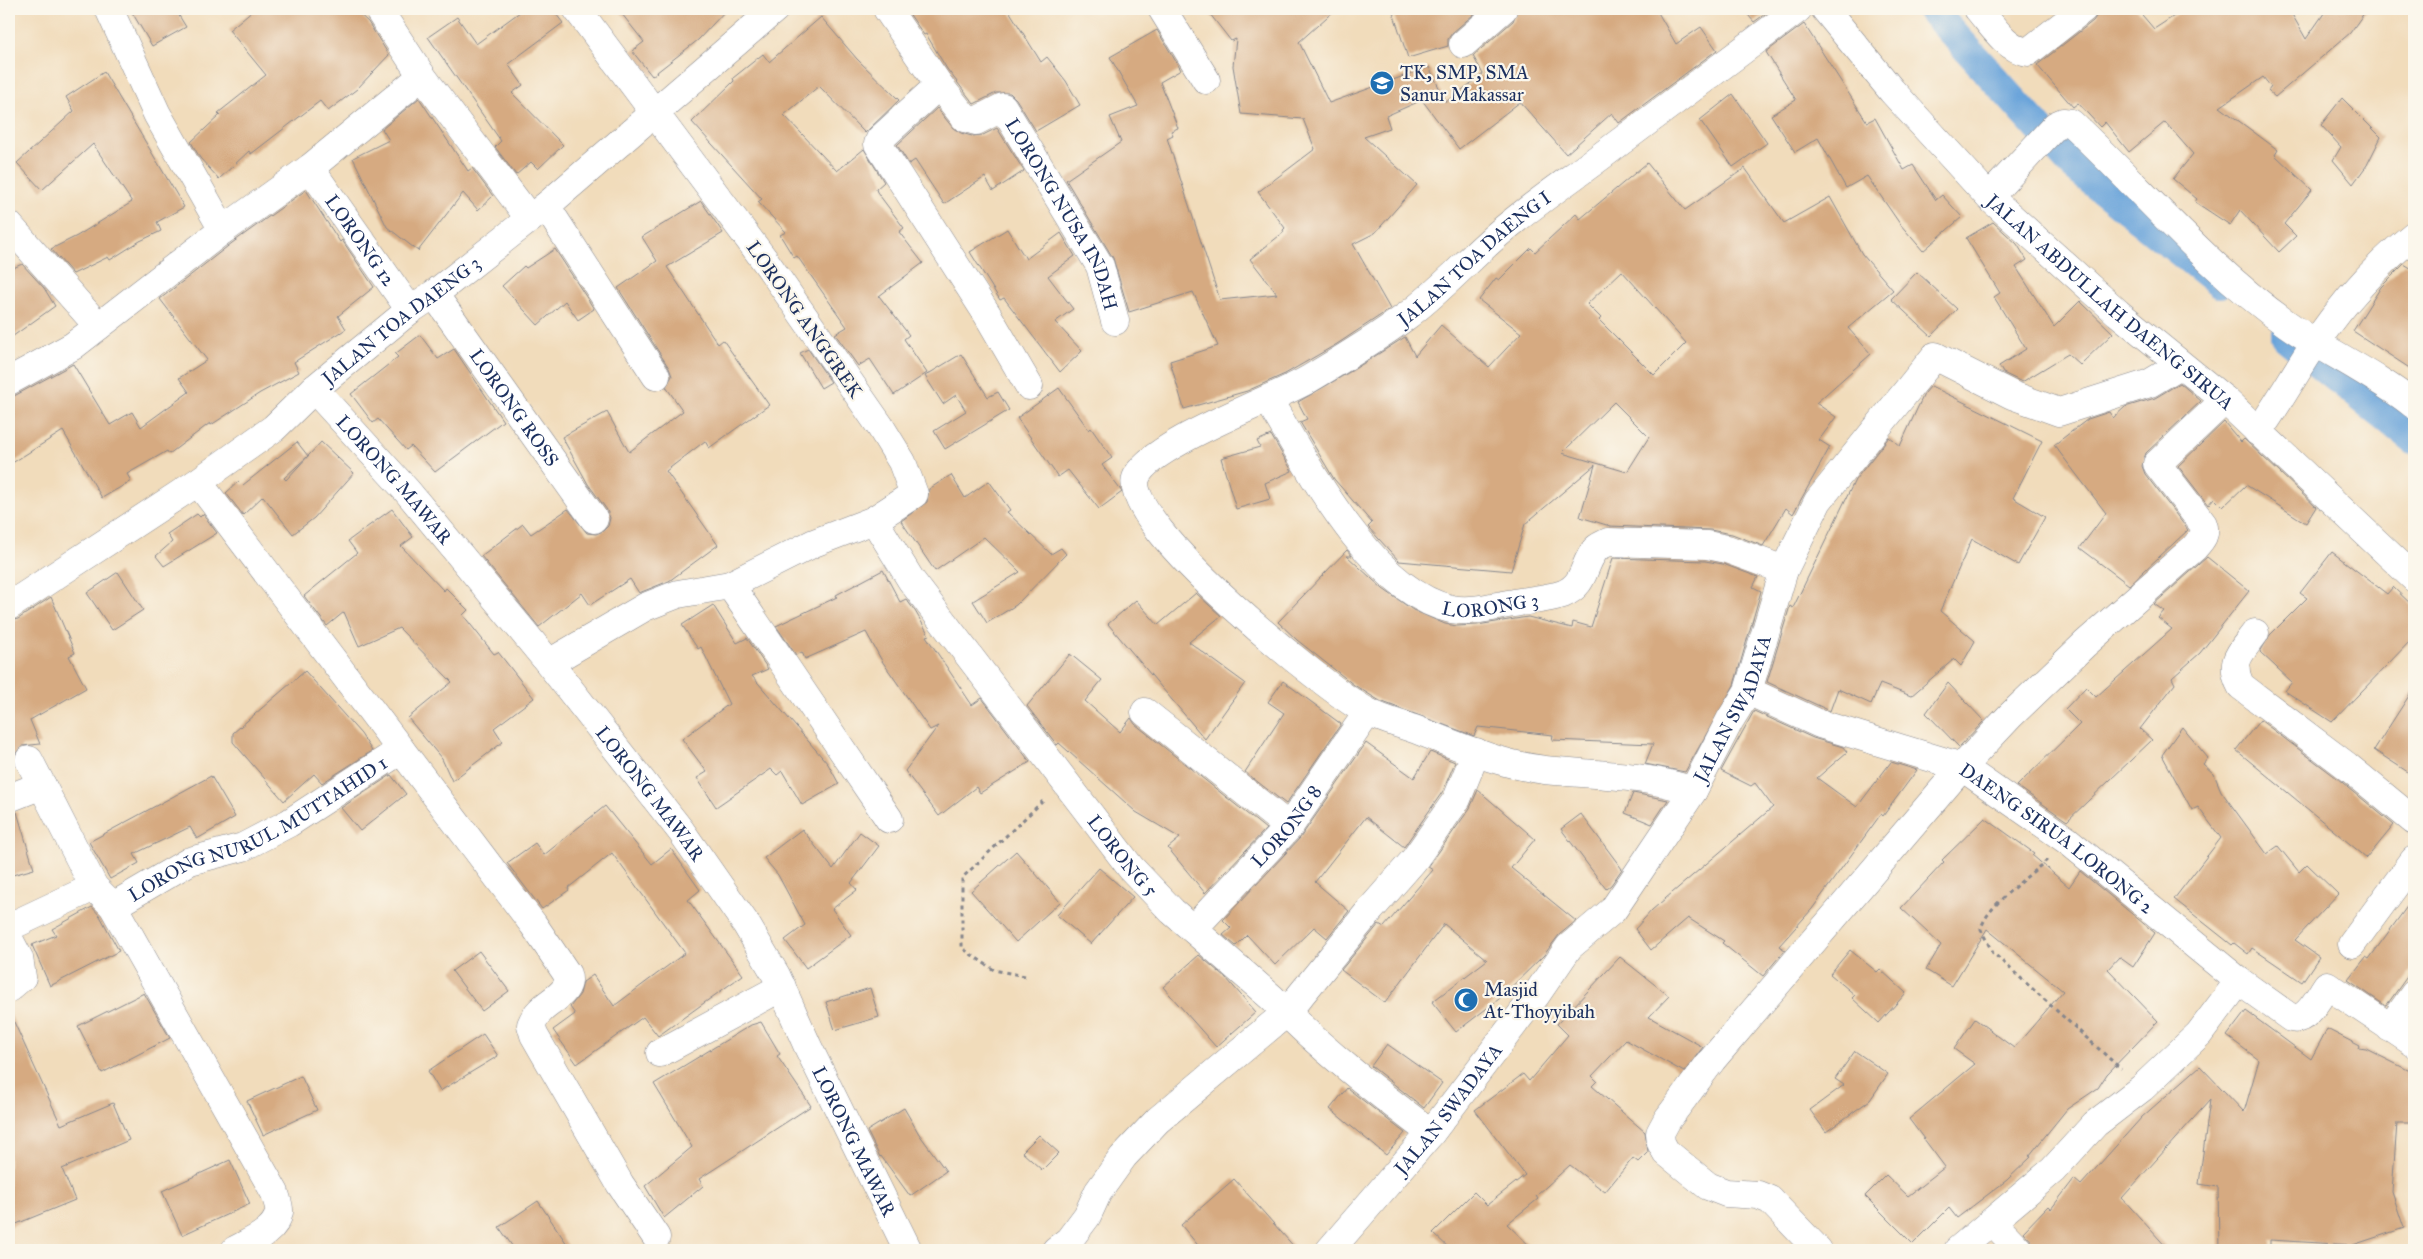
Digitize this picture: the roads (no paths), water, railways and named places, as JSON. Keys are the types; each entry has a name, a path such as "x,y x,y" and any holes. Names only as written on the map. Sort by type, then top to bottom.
{"street":[{"path":"109,9 157,114 223,230"},
{"path":"378,9 422,76 538,212 656,376"},
{"path":"577,9 655,113"},
{"name":"LORONG NUSA INDAH","path":"887,9 939,85 965,118 976,121 1003,107 1100,266 1115,321"},
{"path":"1162,9 1206,80"},
{"path":"1463,44 1503,9"},
{"name":"JALAN TOA DAENG I","path":"1368,712 1291,657 1222,599 1168,540 1145,510 1136,494 1136,478 1146,463 1160,452 1228,416 1306,381 1405,317 1504,229 1798,9"},
{"name":"JALAN ABDULLAH DAENG SIRUA","path":"1825,9 1892,91 2118,313 2180,365 2226,400 2265,422 2414,578"},
{"path":"1978,9 2000,35 2021,51 2028,52 2082,9"},
{"name":"JALAN TOA DAENG 3","path":"9,606 198,482 274,428 314,389 410,310 434,294 538,212 655,113 765,12"},
{"path":"9,381 73,346 223,230 310,168 422,76"},
{"path":"939,85 884,135 878,144 987,314 1030,386"},
{"name":"LORONG ANGGREK","path":"655,113 766,262 880,426 902,462 914,494 874,520"},
{"path":"1994,191 2056,125 2063,122 2070,123 2226,275 2287,324 2312,348 2367,371 2414,405"},
{"name":"LORONG 12","path":"310,168 410,310"},
{"path":"9,225 98,326"},
{"path":"2265,422 2312,348 2357,292 2414,235"},
{"name":"LORONG ROSS","path":"434,294 594,519"},
{"name":"JALAN SWADAYA","path":"1337,1247 1431,1133 1536,995 1569,947 1613,910 1693,791 1730,720 1748,691 1784,570 1818,501 1935,356 2012,395 2059,412 2150,383 2180,365"},
{"name":"LORONG MAWAR","path":"314,389 408,491 549,663 681,831 746,924 782,987 808,1047 908,1250"},
{"name":"LORONG 3","path":"1268,399 1328,500 1362,546 1404,585 1430,601 1450,608 1470,610 1561,594 1577,586 1596,549 1608,542 1707,545 1727,549 1784,570"},
{"path":"1818,1250 1770,1200 1758,1195 1726,1193 1708,1186 1666,1152 1661,1143 1660,1133 1667,1120 1712,1060 1962,767 2010,716 2085,644 2204,537 2206,531 2204,524 2157,464 2226,400"},
{"path":"198,482 533,924 567,974 566,987 541,1009 533,1021 531,1025 534,1035 620,1184 656,1237"},
{"path":"549,663 645,607 678,594 730,585 814,543 874,520"},
{"name":"LORONG 5","path":"874,520 911,580 962,644 1063,782 1131,868 1193,929 1272,998 1286,1013 1359,1076 1431,1133"},
{"path":"730,585 889,819"},
{"path":"2255,633 2236,661 2234,670 2241,686 2347,766 2414,821"},
{"name":"DAENG SIRUA LORONG 2","path":"1748,691 1820,724 1962,767 2068,841 2239,981 2295,1019 2306,1014 2327,985 2390,1028"},
{"path":"1145,712 1289,827"},
{"path":"1368,712 1492,758 1542,770 1638,777 1666,782 1693,791"},
{"name":"LORONG 8","path":"1193,929 1289,827 1368,712"},
{"name":"LORONG NURUL MUTTAHID 1","path":"113,906 190,861 242,847 289,823 401,750"},
{"path":"1056,1250 1069,1240 1122,1157 1158,1120 1286,1013 1371,909 1414,860 1457,799 1476,752"},
{"path":"29,760 94,887 113,906 275,1193 279,1212 273,1223 267,1231 235,1250"},
{"path":"9,798 42,785"},
{"path":"2352,944 2414,860"},
{"path":"9,927 94,887"},
{"path":"9,939 21,964 22,977 9,988"},
{"path":"1958,1250 1993,1223 2025,1192 2054,1170 2095,1124 2142,1088 2199,1034 2239,981"},
{"path":"660,1052 782,987"},
{"path":"2414,994 2390,1028 2414,1043"},
{"path":"1993,1223 2019,1250"}],"waterway":[{"path":"1931,9 2072,165 2219,283"},
{"path":"2286,337 2414,440"}],"place":[{"name":"TK, SMP, SMA Sanur Makassar","path":"1382,83"},
{"name":"Masjid At-Thoyyibah","path":"1466,1000"}]}
